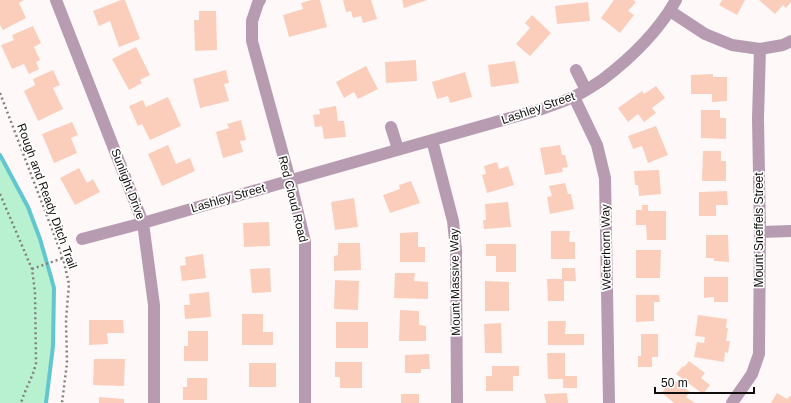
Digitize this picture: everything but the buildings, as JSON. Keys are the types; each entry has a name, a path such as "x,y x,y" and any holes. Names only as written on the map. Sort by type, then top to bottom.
{"street":[{"name":"Sunlight Drive","path":"56,0 143,223 154,305 154,403"},
{"name":"Red Cloud Road","path":"260,0 252,21 252,41 290,180 305,242 306,403"},
{"name":"Lashley Street","path":"82,239 542,109 574,97 620,67 651,37 676,0"},
{"path":"670,11 705,34 732,45 760,49 783,45 791,41"},
{"name":"Mount Sneffels Street","path":"732,403 752,374 759,354 760,232 758,118 760,49"},
{"name":"Lashley Street","path":"576,70 586,90"},
{"name":"Wetterhorn Way","path":"574,97 597,144 605,178 609,403"},
{"path":"391,126 398,150"},
{"name":"Mount Massive Way","path":"432,140 453,221 456,250 456,403"},
{"path":"760,232 791,231"}],"path":[{"name":"Rough and Ready Ditch Trail","path":"0,92 63,258 69,284 66,320 67,363 62,403"},
{"path":"0,194 32,269 35,292 36,363 23,394 21,403"},
{"path":"32,269 63,258"}],"green space":[{"path":"0,155 28,207 40,239 54,288 53,346 46,403 0,403"}],"waterway":[{"path":"0,155 28,207 40,239 54,288 53,346 46,403"}]}
